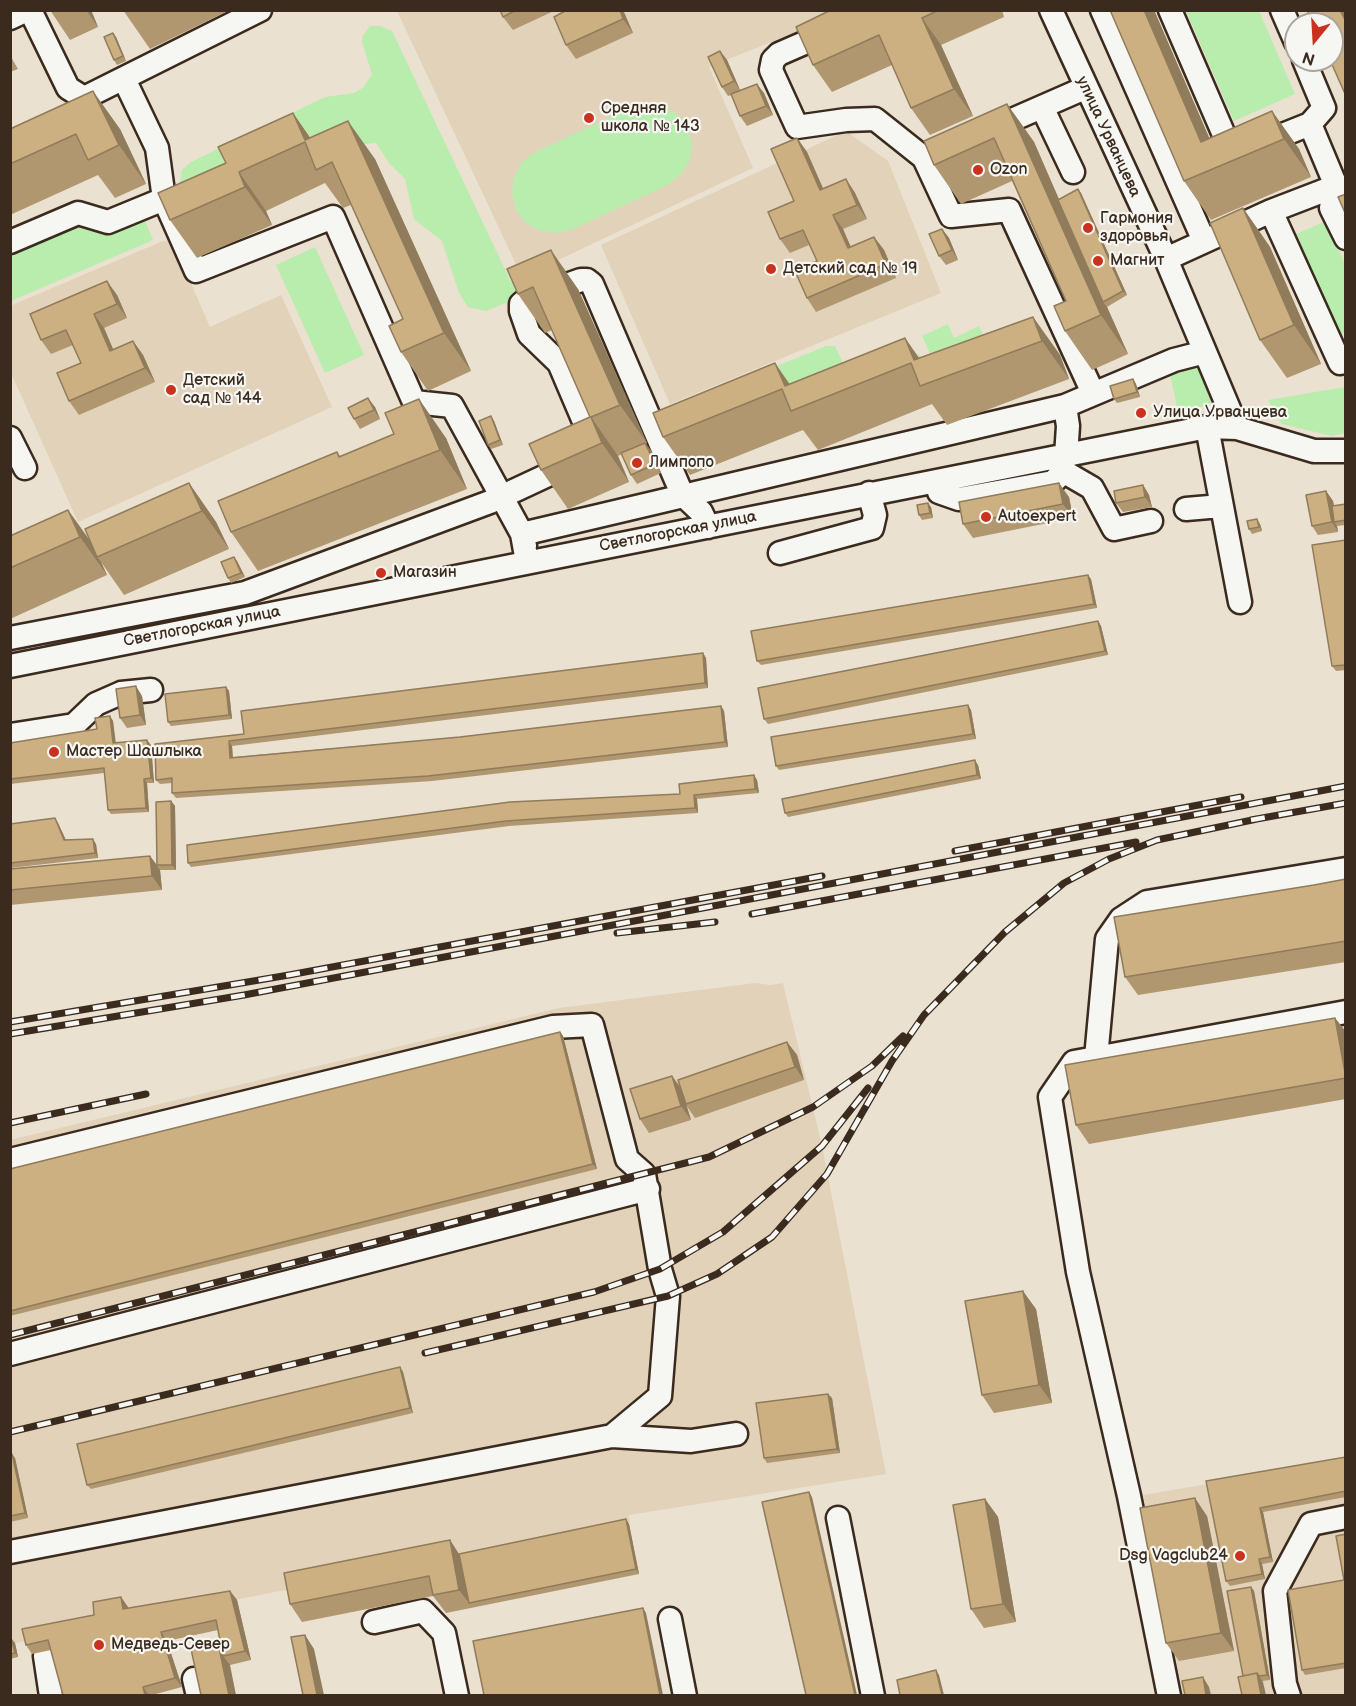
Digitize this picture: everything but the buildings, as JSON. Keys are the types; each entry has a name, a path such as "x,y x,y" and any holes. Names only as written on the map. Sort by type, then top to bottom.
{"street":[{"path":"10,18 29,10 68,88 84,98 260,10"},
{"path":"880,10 779,54 773,60 771,70 797,126 875,119 924,158 951,216 1008,210 1093,393"},
{"name":"улица Урванцева","path":"1051,10 1085,88 1166,259 1237,428"},
{"path":"1102,10 1204,241"},
{"path":"1170,10 1231,152 1235,154 1310,124 1324,108 1309,72"},
{"path":"124,79 157,148 164,200 196,271 333,217 414,402"},
{"path":"924,158 1085,88"},
{"path":"1042,107 1073,172"},
{"path":"1310,124 1341,186"},
{"path":"1166,259 1271,211 1341,186"},
{"path":"1341,186 1331,208 1346,238"},
{"path":"10,242 78,213 108,222 164,200"},
{"path":"1271,211 1340,363 1346,362"},
{"path":"10,638 246,593 502,496 597,452 559,363 529,334 521,311 521,304 527,299 581,280 592,284 682,494 701,512 708,527"},
{"path":"522,534 682,494 754,480 1065,406 1174,360 1205,352"},
{"path":"401,421 414,402"},
{"path":"414,402 452,406 522,534 528,562"},
{"path":"1065,406 1068,426 1063,463 1092,488 1114,529 1151,521"},
{"path":"1207,427 1240,602"},
{"name":"Светлогорская улица","path":"10,666 869,493 1063,463 1207,427 1237,428 1314,451 1346,451"},
{"path":"10,438 25,468"},
{"path":"780,553 872,528 875,514 869,493"},
{"path":"1186,509 1221,506"},
{"path":"246,593 250,617"},
{"path":"10,735 74,725 96,704 121,693 151,690"},
{"path":"1096,1058 1107,939 1120,919 1147,902 1346,869"},
{"path":"1169,1695 1129,1496 1078,1272 1050,1097 1074,1062 1346,1012"},
{"path":"10,1160 553,1027 592,1025 627,1159 644,1174 660,1269 668,1296 660,1396 612,1436"},
{"path":"10,1354 648,1189"},
{"path":"10,1552 612,1436 691,1441 736,1434"},
{"path":"1289,1695 1285,1684 1275,1591 1311,1524 1346,1517"},
{"path":"838,1518 873,1695"},
{"path":"374,1622 423,1611 444,1633 457,1695"},
{"path":"670,1619 685,1695"},
{"path":"45,1656 51,1695"}],"shaded area":[{"name":"Средняя школа № 143","path":"397,11 848,11 709,67 753,168 522,277"},
{"name":"Детский сад № 19","path":"846,131 888,161 941,293 670,404 601,245"},
{"name":"Детский сад № 144","path":"172,240 210,327 281,295 332,407 78,522 11,373 10,306 163,241"},
{"path":"755,983 770,985 783,983 822,1146 886,1474 629,1515 630,1522 11,1644 10,1140 559,1008"},
{"path":"1345,1461 1345,1695 1183,1695 1143,1495"}],"green space":[{"path":"1186,11 1259,11 1295,94 1234,121"},
{"path":"370,26 380,26 392,31 511,282 515,283 557,263 566,269 561,280 486,311 468,307 459,293 442,241 414,219 405,179 389,163 376,143 355,145 182,189 180,183 182,170 191,162 325,97 354,93 364,87 372,74 362,42 363,35"},
{"path":"646,104 663,106 677,114 687,127 692,143 690,160 681,174 668,185 573,229 557,233 541,231 526,223 516,210 512,193 514,177 522,162 535,152 630,108"},
{"path":"142,213 153,240 11,301 11,254 74,226 101,231"},
{"path":"1326,221 1345,264 1345,332 1340,335 1294,235"},
{"path":"315,247 364,355 325,373 276,265"},
{"path":"948,324 954,338 979,326 995,361 944,384 922,336"},
{"path":"826,346 835,346 844,365 912,351 920,355 923,361 682,412 693,400"},
{"path":"1193,365 1200,369 1211,402 1209,405 1178,411 1170,375 1172,372"},
{"path":"1345,387 1345,433 1332,436 1282,424 1268,400"}],"railway":[{"path":"10,1034 244,995 1346,786"},
{"path":"955,851 1241,797"},
{"path":"1251,820 1346,803"},
{"path":"425,1353 668,1296 717,1274 772,1237 827,1174 892,1061 924,1015 1005,932 1064,883 1109,859 1157,840 1257,819"},
{"path":"752,914 1136,842"},
{"path":"10,1022 289,975 822,876"},
{"path":"617,933 715,922"},
{"path":"10,1335 709,1157 813,1107 872,1066 903,1036"},
{"path":"10,1432 594,1292 660,1269 723,1232 822,1146 868,1088"},
{"path":"10,1123 146,1094"}],"place":[{"name":"Средняя школа № 143","path":"589,118"},
{"name":"Ozon","path":"978,170"},
{"name":"Гармония здоровья","path":"1088,228"},
{"name":"Магнит","path":"1098,261"},
{"name":"Детский сад № 19","path":"771,269"},
{"name":"Детский сад № 144","path":"171,390"},
{"name":"Улица Урванцева","path":"1141,413"},
{"name":"Лимпопо","path":"637,463"},
{"name":"Autoexpert","path":"986,517"},
{"name":"Магазин","path":"381,573"},
{"name":"Мастер Шашлыка","path":"54,752"},
{"name":"Dsg Vagclub24","path":"1240,1556"},
{"name":"Медведь-Север","path":"99,1645"}]}
